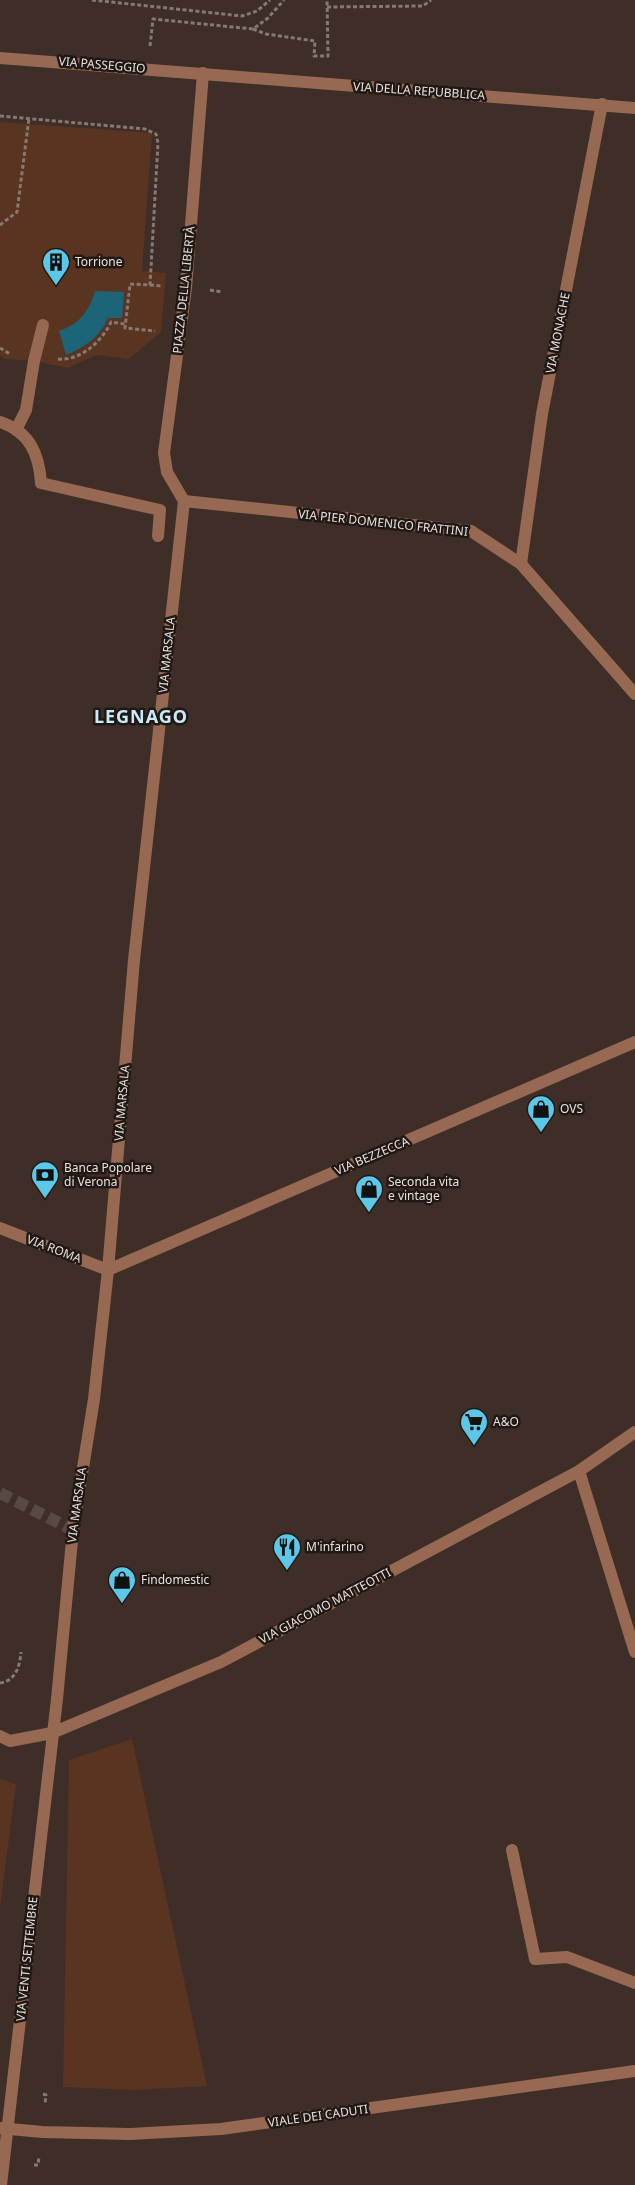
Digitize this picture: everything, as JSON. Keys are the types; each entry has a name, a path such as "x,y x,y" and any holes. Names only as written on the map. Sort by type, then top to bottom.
{"street":[{"name":"VIA PASSEGGIO","path":"0,58 203,73"},
{"name":"VIA DELLA REPUBBLICA","path":"203,73 635,108"},
{"name":"PIAZZA DELLA LIBERTÀ","path":"184,501 174,487 167,472 164,453 186,288 203,73"},
{"name":"VIA MONACHE","path":"521,564 542,414 602,104"},
{"path":"16,430 26,410 35,357 43,325"},
{"path":"0,422 16,430 30,442 40,463 41,483 160,510 158,536"},
{"name":"VIA PIER DOMENICO FRATTINI","path":"184,501 470,531 521,564 635,694"},
{"name":"VIA MARSALA","path":"52,1733 73,1530 94,1399 108,1270 134,960 184,501"},
{"name":"VIA BEZZECCA","path":"108,1270 635,1042"},
{"name":"VIA ROMA","path":"0,1228 108,1270"},
{"name":"VIA GIACOMO MATTEOTTI","path":"0,1736 10,1741 52,1733 221,1662 579,1471 635,1432"},
{"path":"579,1471 635,1652"},
{"name":"VIA VENTI SETTEMBRE","path":"1,2185 4,2128 52,1733"},
{"path":"512,1850 535,1959 567,1957 635,1983"},
{"name":"VIALE DEI CADUTI","path":"4,2128 42,2132 130,2134 220,2129 635,2071"}],"path":[{"path":"92,0 242,16 257,11 270,0"},
{"path":"253,29 268,18 284,0"},
{"path":"147,69 152,20 253,29 266,34 315,41 314,56 328,56 327,0"},
{"path":"327,7 423,6 431,0"},
{"path":"0,116 145,128 156,134 158,143 150,285 130,284 125,328 160,332"},
{"path":"0,225 17,212 30,118"},
{"path":"0,348 7,354 64,359 88,350 104,336 111,322 125,324"},
{"path":"0,1683 8,1680 20,1667 21,1652"},
{"path":"43,2094 46,2095 45,2104"},
{"path":"34,2165 38,2165 39,2157"}],"shaded area":[{"path":"0,122 152,133 142,271 166,273 161,332 129,359 96,355 68,368 34,361 5,359 0,355"},
{"path":"132,1739 207,2086 134,2090 63,2087 69,1760"},
{"path":"0,1779 16,1784 0,1908"}],"water":[{"path":"95,291 124,292 122,318 108,318 101,331 91,341 66,355 59,331 73,325 83,316 90,305"}],"tunnel":[{"path":"0,1493 73,1530"}],"place":[{"name":"Torrione","path":"56,286"},
{"name":"OVS","path":"541,1133"},
{"name":"Banca Popolare di Verona","path":"45,1199"},
{"name":"Seconda vita e vintage","path":"369,1213"},
{"name":"A&O","path":"474,1446"},
{"name":"M'infarino","path":"287,1571"},
{"name":"Findomestic","path":"122,1604"}],"district":[{"name":"LEGNAGO","path":"141,717"}]}
